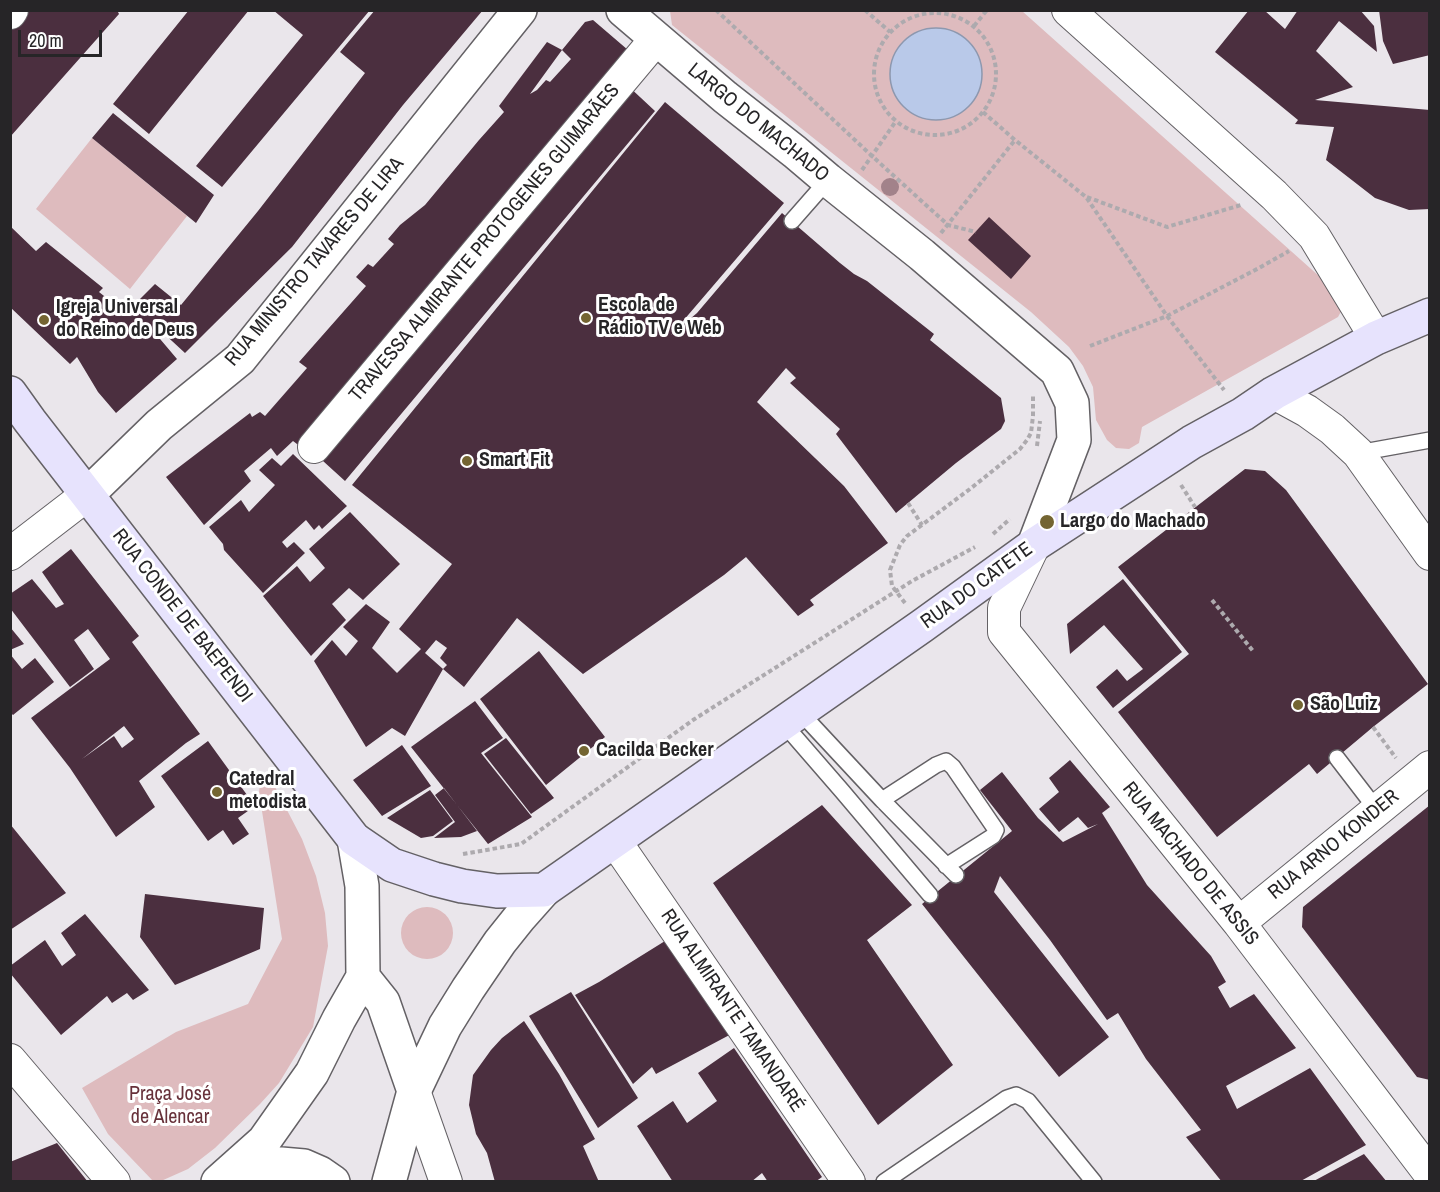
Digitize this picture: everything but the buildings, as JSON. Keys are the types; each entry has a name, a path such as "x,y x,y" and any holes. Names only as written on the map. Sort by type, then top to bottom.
{"main road":[{"name":"RUA DO CATETE","path":"544,890 792,718 1034,544 1192,442 1243,414 1274,393 1376,338 1430,315"},
{"name":"RUA CONDE DE BAEPENDI","path":"10,393 354,839"},
{"path":"354,839 392,865 434,879 497,891 544,890"}],"street":[{"name":"LARGO DO MACHADO","path":"623,10 725,97 922,255 1057,371 1072,403 1074,440 1034,544"},
{"path":"1068,10 1274,195 1314,236 1376,338"},
{"name":"RUA MINISTRO TAVARES DE LIRA","path":"88,494 159,425 240,359 521,11"},
{"name":"TRAVESSA ALMIRANTE PROTOGENES GUIMARÃES","path":"314,447 656,39"},
{"path":"1274,393 1324,423 1358,453 1430,554"},
{"path":"10,554 88,494"},
{"name":"RUA MACHADO DE ASSIS","path":"1034,544 1004,608 1004,632 1239,923 1425,1161"},
{"name":"RUA ARNO KONDER","path":"1239,923 1421,774"},
{"path":"226,1175 264,1141 312,1073 363,977 362,886 354,839"},
{"name":"RUA ALMIRANTE TAMANDARÉ","path":"615,841 849,1182"},
{"path":"389,1182 414,1091 445,1026 468,989 520,917 544,890"},
{"path":"363,977 383,1002 446,1182"},
{"path":"10,1060 114,1182"},
{"path":"226,1175 273,1165 304,1166 333,1182"}],"lane":[{"path":"792,221 837,186"},
{"path":"1358,453 1430,440"},
{"path":"792,718 882,800 951,870 993,836 996,830 953,767 946,761 882,800"},
{"path":"792,718 842,791 930,895"},
{"path":"1336,758 1377,810"},
{"path":"884,1182 1007,1098 1016,1095 1028,1101 1094,1182"}],"path":[{"path":"716,10 948,225 976,232"},
{"path":"865,10 890,32"},
{"path":"974,26 987,10"},
{"path":"931,13 958,17 974,26 986,40 994,57 997,75 994,93 984,112 971,124 953,133 934,136 914,132 896,121 883,106 876,88 874,68 879,49 890,32 904,21 921,14 931,13"},
{"path":"984,112 1086,197 1167,316 1243,414"},
{"path":"837,186 872,156 896,121"},
{"path":"922,255 1015,140"},
{"path":"1086,197 1167,227 1274,195"},
{"path":"1090,346 1167,316 1259,268 1314,236"},
{"path":"1037,389 1038,397"},
{"path":"892,586 890,570 900,545 907,536 1002,464 1027,440 1032,424 1033,393"},
{"path":"1037,450 1041,415"},
{"path":"908,503 922,525"},
{"path":"992,535 1016,513"},
{"path":"456,855 521,844 693,720 912,581 984,542"},
{"path":"1212,600 1253,651"},
{"path":"1373,727 1421,774"}],"green space":[{"path":"670,11 1022,11 1338,293 1344,306 1338,317 1142,427 1139,443 1129,449 1116,448 1107,440 1096,420 1093,387 1083,366 1069,347 1031,312 672,25"},
{"path":"92,138 187,216 130,289 36,209"},
{"name":"Praça José de Alencar","path":"261,778 274,785 302,839 316,876 325,913 328,946 313,1027 279,1083 215,1148 188,1169 161,1181 153,1181 108,1134 82,1088 176,1032 248,1004 282,939 259,792"},
{"path":"427,907 437,909 445,915 451,923 453,933 451,943 445,951 437,957 427,959 417,957 409,951 403,943 401,933 403,923 409,915 417,909"}],"water":[{"path":"936,28 954,32 969,41 978,56 982,74 978,92 969,107 954,116 936,120 918,116 903,107 894,92 890,74 894,56 903,41 918,32"}],"place":[{"name":"Escola de Rádio TV e Web","path":"586,318"},
{"name":"Igreja Universal do Reino de Deus","path":"44,320"},
{"name":"Smart Fit","path":"467,461"},
{"name":"Largo do Machado","path":"1047,522"},
{"name":"São Luiz","path":"1298,705"},
{"name":"Cacilda Becker","path":"584,751"},
{"name":"Catedral metodista","path":"217,792"}]}
